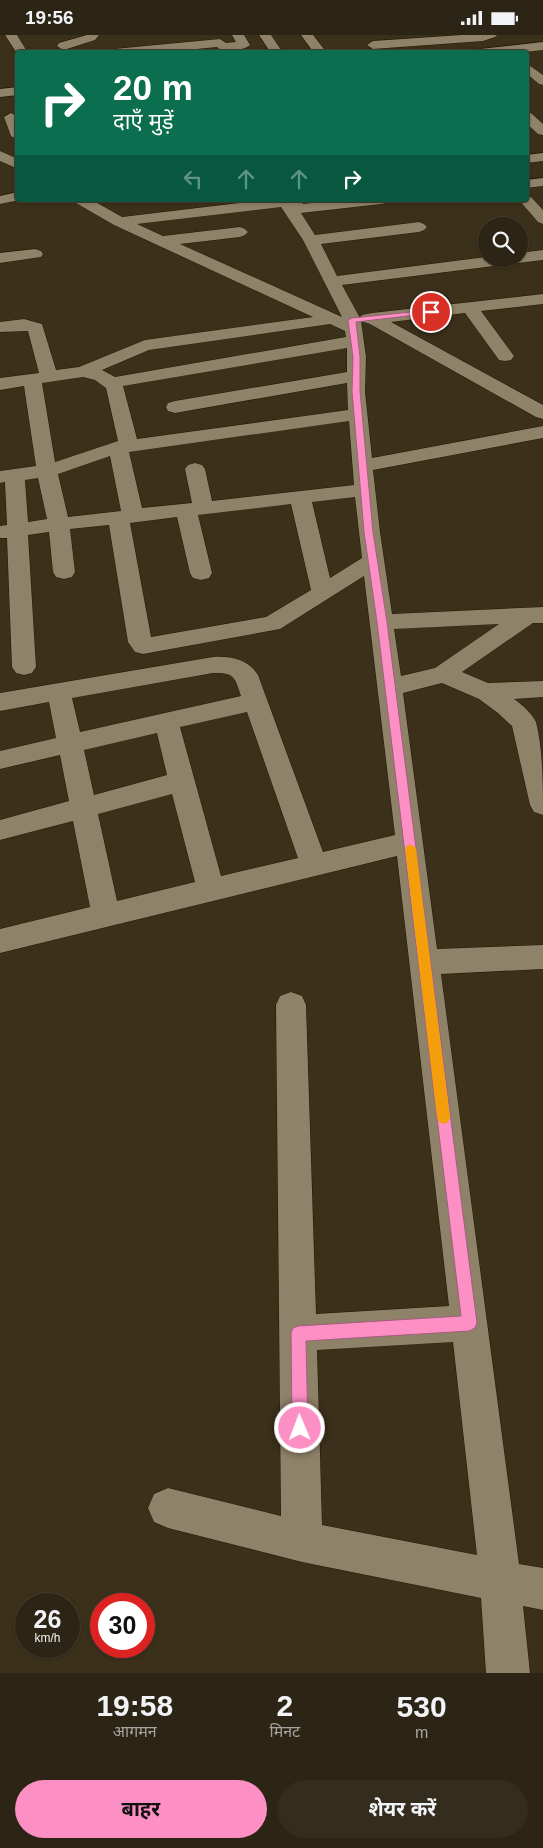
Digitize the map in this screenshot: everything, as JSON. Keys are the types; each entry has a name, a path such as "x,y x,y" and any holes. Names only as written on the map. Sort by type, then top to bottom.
{"street":[{"path":"11,35 16,50"},
{"path":"62,44 84,41 91,38 92,35"},
{"path":"154,50 221,44 244,45 238,35"},
{"path":"265,35 275,50"},
{"path":"307,35 319,50"},
{"path":"365,35 376,49 437,38 491,35"},
{"path":"512,35 525,48"},
{"path":"122,40 130,50"},
{"path":"514,50 543,46"},
{"path":"529,69 543,81"},
{"path":"0,93 15,91"},
{"path":"10,117 15,129"},
{"path":"529,119 543,131"},
{"path":"0,155 15,163"},
{"path":"529,159 543,157"},
{"path":"529,183 543,182"},
{"path":"0,200 15,196"},
{"path":"85,202 119,222 352,325 543,413"},
{"path":"119,222 290,203 320,202"},
{"path":"528,202 543,219"},
{"path":"290,203 333,281 352,325 357,357 358,414 373,561 469,1323 500,1580 508,1673"},
{"path":"311,241 419,227"},
{"path":"162,241 240,232"},
{"path":"0,258 35,255"},
{"path":"528,257 543,255"},
{"path":"333,281 478,267"},
{"path":"523,287 541,301"},
{"path":"83,372 145,345 352,325 470,308 541,301"},
{"path":"470,308 505,356"},
{"path":"0,327 32,325 36,328 47,471 58,524 64,572"},
{"path":"111,383 352,325"},
{"path":"0,384 83,372 96,373 115,388 123,446 126,516 140,642 143,646 272,624 373,561"},
{"path":"175,407 356,376"},
{"path":"24,667 9,531 8,476 47,471 123,446 358,414"},
{"path":"9,531 300,497 364,478 543,432"},
{"path":"194,469 194,509 201,573"},
{"path":"300,497 323,593"},
{"path":"382,622 536,615"},
{"path":"390,687 425,680 443,674 536,615"},
{"path":"0,702 213,665 227,664 239,667 246,675 314,865"},
{"path":"443,674 484,692 508,706 524,723 543,805"},
{"path":"484,692 543,689"},
{"path":"59,692 106,915"},
{"path":"0,760 255,701"},
{"path":"166,721 211,890"},
{"path":"0,830 183,781"},
{"path":"0,941 409,842"},
{"path":"424,962 543,957"},
{"path":"291,1005 302,1542"},
{"path":"298,1333 469,1323"},
{"path":"168,1508 302,1542 543,1589"}],"slow traffic":[{"path":"410,848 444,1117"}],"route":[{"path":"300,1428 298,1333 469,1323 382,622 369,532 356,391 357,357 352,329 352,320 431,312"}]}
